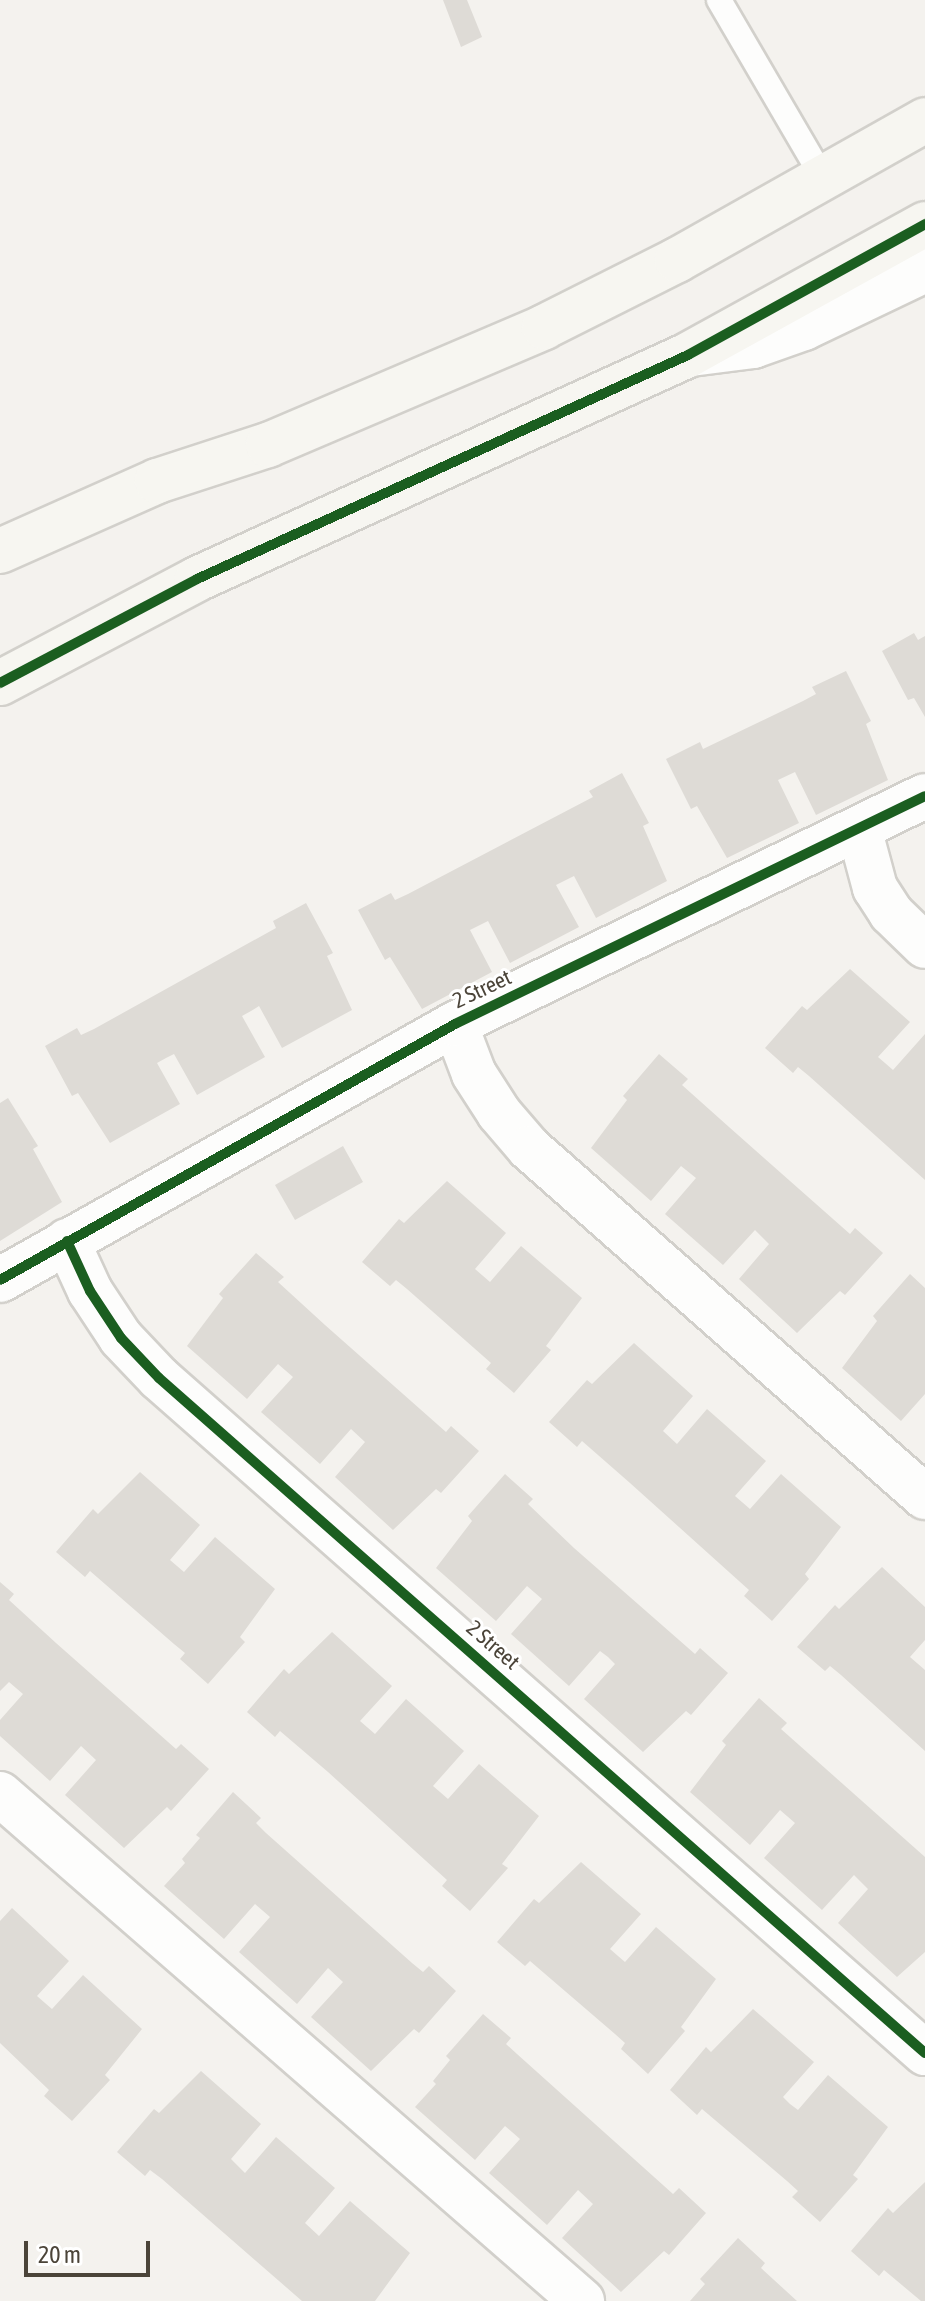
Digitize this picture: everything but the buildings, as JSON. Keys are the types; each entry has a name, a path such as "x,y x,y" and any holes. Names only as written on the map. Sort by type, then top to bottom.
{"street":[{"path":"0,551 157,481 268,445 544,327 677,260 925,120"},
{"path":"0,683 211,572 688,355 925,224"},
{"path":"688,355 753,346 792,332 925,270"},
{"name":"2 Street","path":"0,1280 455,1024 860,832 925,796"},
{"path":"860,832 875,888 891,913 925,946"},
{"name":"2 Street","path":"455,1024 474,1074 499,1113 529,1148 925,1497"},
{"name":"2 Street","path":"67,1241 113,1326 159,1378 925,2053"},
{"path":"0,1794 582,2301"}],"lane":[{"path":"719,0 823,178"}],"cycle path":[{"path":"0,683 197,579 688,355 925,224"},
{"path":"0,1280 455,1024 925,796"},
{"path":"67,1241 90,1291 121,1338 159,1378 925,2053"}]}
